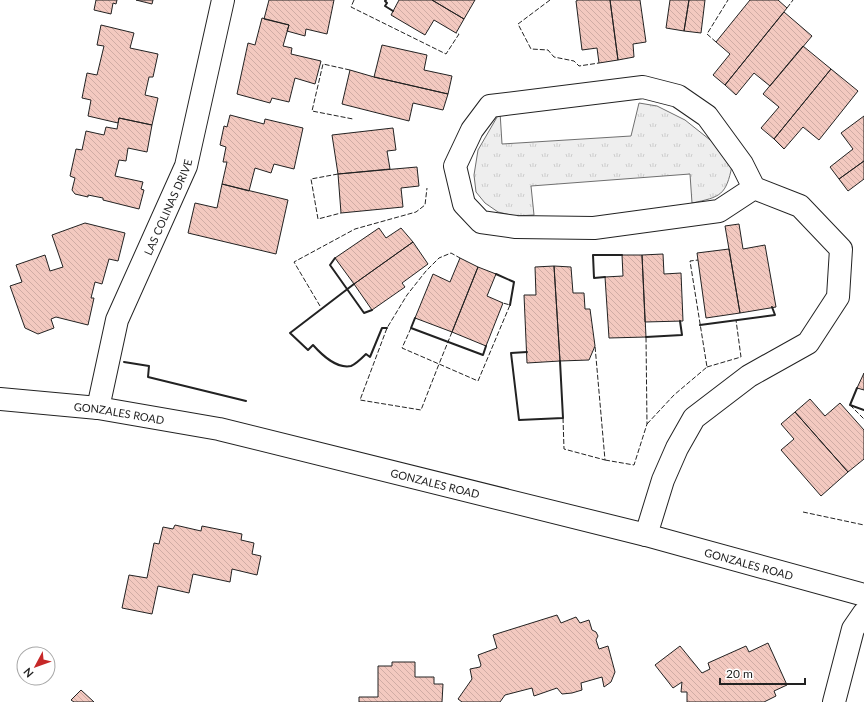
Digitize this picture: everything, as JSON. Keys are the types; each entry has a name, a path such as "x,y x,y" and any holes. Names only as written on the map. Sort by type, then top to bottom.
{"street":[{"name":"LAS COLINAS DRIVE","path":"98,408 117,320 186,166 222,0"},
{"path":"646,535 662,480 677,448 694,418 749,376 808,343 838,297 841,249 800,206 754,188 742,164 707,116 678,96 643,87 490,106 472,130 456,166 464,204 480,222 516,227 594,228 719,211 754,188"},
{"name":"GONZALES ROAD","path":"0,399 98,408 219,429 646,535 864,595"},
{"path":"834,702 853,629 864,613"}],"green space":[{"path":"639,103 657,106 685,120 719,147 732,166 730,176 721,193 710,199 692,203 690,174 531,186 534,215 515,216 498,212 485,203 476,192 474,175 478,150 500,112 502,144 631,136"}],"building":[{"path":"96,0 117,0 116,4 113,3 111,14 94,10"},
{"path":"136,0 153,0 152,4"},
{"path":"269,0 334,0 327,34 306,29 305,36 287,31 289,25 264,19"},
{"path":"399,0 432,0 464,19 456,33 434,20 425,35 391,15"},
{"path":"432,0 475,0 464,19"},
{"path":"610,0 618,60 599,63 597,48 582,50 576,1"},
{"path":"610,0 640,0 646,42 633,44 634,57 618,60"},
{"path":"670,0 689,0 684,31 666,28"},
{"path":"689,0 705,0 701,33 684,31"},
{"path":"750,0 778,0 787,8 725,85 713,75 730,54 716,42"},
{"path":"784,12 812,36 770,86 754,73 736,95 725,85"},
{"path":"262,18 289,25 283,46 292,48 291,54 321,61 315,84 295,78 289,102 272,98 270,103 237,94 248,43 255,45"},
{"path":"101,25 134,33 130,48 158,54 153,77 149,77 145,95 158,98 152,125 119,118 118,123 88,116 91,100 82,98 87,73 97,75 104,46 97,45"},
{"path":"382,45 427,55 424,70 452,76 448,94 374,77"},
{"path":"803,46 831,69 774,139 761,128 779,107 763,94"},
{"path":"831,69 858,91 819,140 803,127 784,149 774,139"},
{"path":"350,70 448,94 443,110 413,103 409,121 342,104"},
{"path":"230,115 264,124 265,119 303,128 294,169 274,164 271,173 255,168 249,191 222,184 227,162 223,162 226,147 220,145 224,126 227,127"},
{"path":"864,116 864,161 839,179 830,167 853,149 841,133"},
{"path":"119,118 152,125 147,152 128,148 126,161 119,160 115,176 143,182 141,189 144,190 139,209 103,200 103,198 75,194 72,190 75,178 70,176 76,149 82,150 86,131 104,135 106,127 117,129"},
{"path":"393,128 396,150 387,151 390,169 338,174 332,135"},
{"path":"864,161 864,179 848,191 839,179"},
{"path":"417,167 419,186 401,188 403,207 341,213 338,174"},
{"path":"222,184 288,200 276,254 188,233 195,203 217,208"},
{"path":"85,223 125,233 118,261 109,259 102,284 95,282 91,298 94,298 88,325 56,317 51,319 54,328 38,334 25,328 10,286 22,282 16,265 45,255 50,271 63,267 52,235"},
{"path":"739,224 743,249 765,245 776,307 740,313 725,226"},
{"path":"379,228 386,238 401,228 413,242 354,284 335,258"},
{"path":"413,242 428,264 402,283 405,287 372,310 354,284"},
{"path":"729,249 740,313 706,318 697,253"},
{"path":"663,254 664,274 681,273 683,321 645,322 642,255"},
{"path":"622,255 642,255 646,337 609,338 605,277 623,276"},
{"path":"460,258 478,267 452,332 415,318 433,274 450,282"},
{"path":"554,266 571,267 573,293 584,293 585,309 590,309 595,346 589,360 560,361"},
{"path":"554,266 560,361 527,363 524,295 536,295 535,267"},
{"path":"478,267 496,274 487,296 503,303 486,346 452,332"},
{"path":"864,373 864,390 857,388"},
{"path":"810,399 825,416 840,403 864,430 864,459 848,472 795,412"},
{"path":"795,412 848,472 821,496 781,450 794,439 781,424"},
{"path":"175,525 201,531 202,526 242,534 241,540 254,543 252,554 261,556 257,575 232,569 230,582 193,574 189,593 158,586 152,614 122,608 129,575 147,578 154,543 159,544 163,527 173,529"},
{"path":"557,615 561,623 576,617 580,623 589,620 592,630 596,632 598,636 596,640 599,649 608,646 615,672 611,682 604,687 602,677 581,683 582,690 562,694 557,688 534,696 532,688 505,695 500,702 462,702 458,699 472,679 470,669 480,667 481,665 478,655 497,648 493,635"},
{"path":"768,643 787,685 774,691 776,696 764,702 687,702 687,692 681,692 682,682 673,688 655,665 680,646 702,673 710,669 708,663 746,646 749,652"},
{"path":"392,662 415,662 415,677 434,677 434,684 443,684 442,702 359,702 359,697 378,697 378,666 392,666"},
{"path":"81,690 94,702 74,702 71,700"}],"fence":[{"path":"354,0 351,7 446,54 459,34 456,33"},
{"path":"550,0 518,24 531,49 548,50 554,57 574,61 579,66 599,63"},
{"path":"716,42 707,34 728,0"},
{"path":"787,8 793,0"},
{"path":"350,70 323,64 312,111 353,119"},
{"path":"338,174 311,179 318,219 341,213"},
{"path":"320,306 294,262 355,229 416,212 425,205 427,188"},
{"path":"411,328 402,348 439,364 421,410 360,400 387,328 407,295 426,271 439,258 451,253 460,258"},
{"path":"647,424 674,395 707,367 690,261 698,260"},
{"path":"452,332 439,364 478,381 510,305 503,303"},
{"path":"707,367 741,357 736,320"},
{"path":"605,460 634,465 647,424 646,337"},
{"path":"563,418 564,449 605,460 595,346"},
{"path":"850,405 864,419"},
{"path":"803,512 864,525"}],"wall":[{"path":"386,0 385,1 387,3 385,6 393,11"},
{"path":"605,277 594,278 593,255 622,255"},
{"path":"335,258 330,265 364,313 372,310"},
{"path":"496,274 514,282 510,305"},
{"path":"354,284 290,333 308,350 313,345 335,363 351,366 366,354 370,357 382,328 387,328"},
{"path":"700,325 775,315 772,307"},
{"path":"415,318 411,328 483,355 486,346"},
{"path":"646,337 682,335 680,321"},
{"path":"527,352 511,353 519,420 563,418 560,361"},
{"path":"124,362 149,366 148,377 246,401"},
{"path":"857,388 850,405 864,410"}]}
